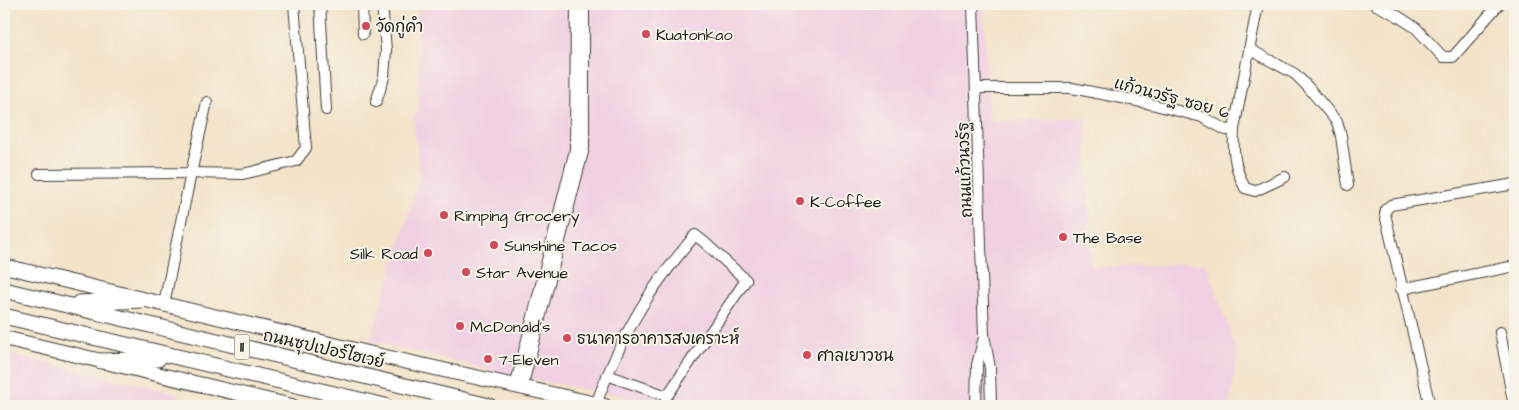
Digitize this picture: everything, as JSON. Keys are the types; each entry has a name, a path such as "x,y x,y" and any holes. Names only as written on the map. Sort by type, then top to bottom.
{"highway":[{"name":"ถนนซุปเปอร์ไฮเวย์","path":"4,290 490,406"},
{"path":"62,304 142,300"},
{"name":"11","path":"4,316 179,359 385,406"},
{"path":"101,361 179,359"}],"main road":[{"path":"4,266 518,388 600,405"},
{"path":"4,338 292,406"}],"street":[{"path":"39,174 243,174 296,161 306,148 294,4"},
{"path":"320,4 326,110"},
{"path":"362,4 363,34"},
{"path":"376,102 384,77 386,50 382,4"},
{"path":"518,388 545,284 584,148 580,124 576,4"},
{"path":"580,124 584,4"},
{"name":"ถนนแก้วนวรัฐ","path":"974,4 984,335 990,368 991,406"},
{"name":"แก้วนวรัฐ ซอย 6","path":"976,88 1072,88 1147,102 1202,117 1226,130 1234,129 1258,4"},
{"path":"1374,4 1416,28 1443,57 1453,57 1499,4"},
{"path":"1249,49 1295,74 1337,122 1341,136 1348,185"},
{"path":"164,304 208,102"},
{"path":"1234,129 1233,155 1238,175 1245,188 1255,191 1285,177"},
{"path":"1430,406 1401,289 1385,214 1386,209 1391,205 1515,184"},
{"path":"600,405 607,375 620,344 648,297 695,235 746,280 667,396 607,375"},
{"path":"1401,289 1515,266"},
{"path":"1500,332 1514,406"},
{"name":"ถนนแก้วนวรัฐ","path":"976,406 977,366 984,335"}],"shaded area":[{"path":"418,4 984,4 989,121 1086,118 1091,267 1206,263 1238,355 1229,406 673,406 515,376 370,341 420,176 413,116 419,111"},
{"path":"4,353 180,394 175,406 4,406"}],"place":[{"name":"วัดกู่คำ","path":"366,26"},
{"name":"Kuatonkao","path":"646,34"},
{"name":"K-Coffee","path":"800,201"},
{"name":"Rimping Grocery","path":"444,215"},
{"name":"The Base","path":"1063,237"},
{"name":"Sunshine Tacos","path":"494,245"},
{"name":"Silk Road","path":"428,253"},
{"name":"Star Avenue","path":"466,272"},
{"name":"McDonald's","path":"460,326"},
{"name":"ธนาคารอาคารสงเคราะห์","path":"567,338"},
{"name":"ศาลเยาวชน","path":"807,355"},
{"name":"7-Eleven","path":"488,359"}]}
